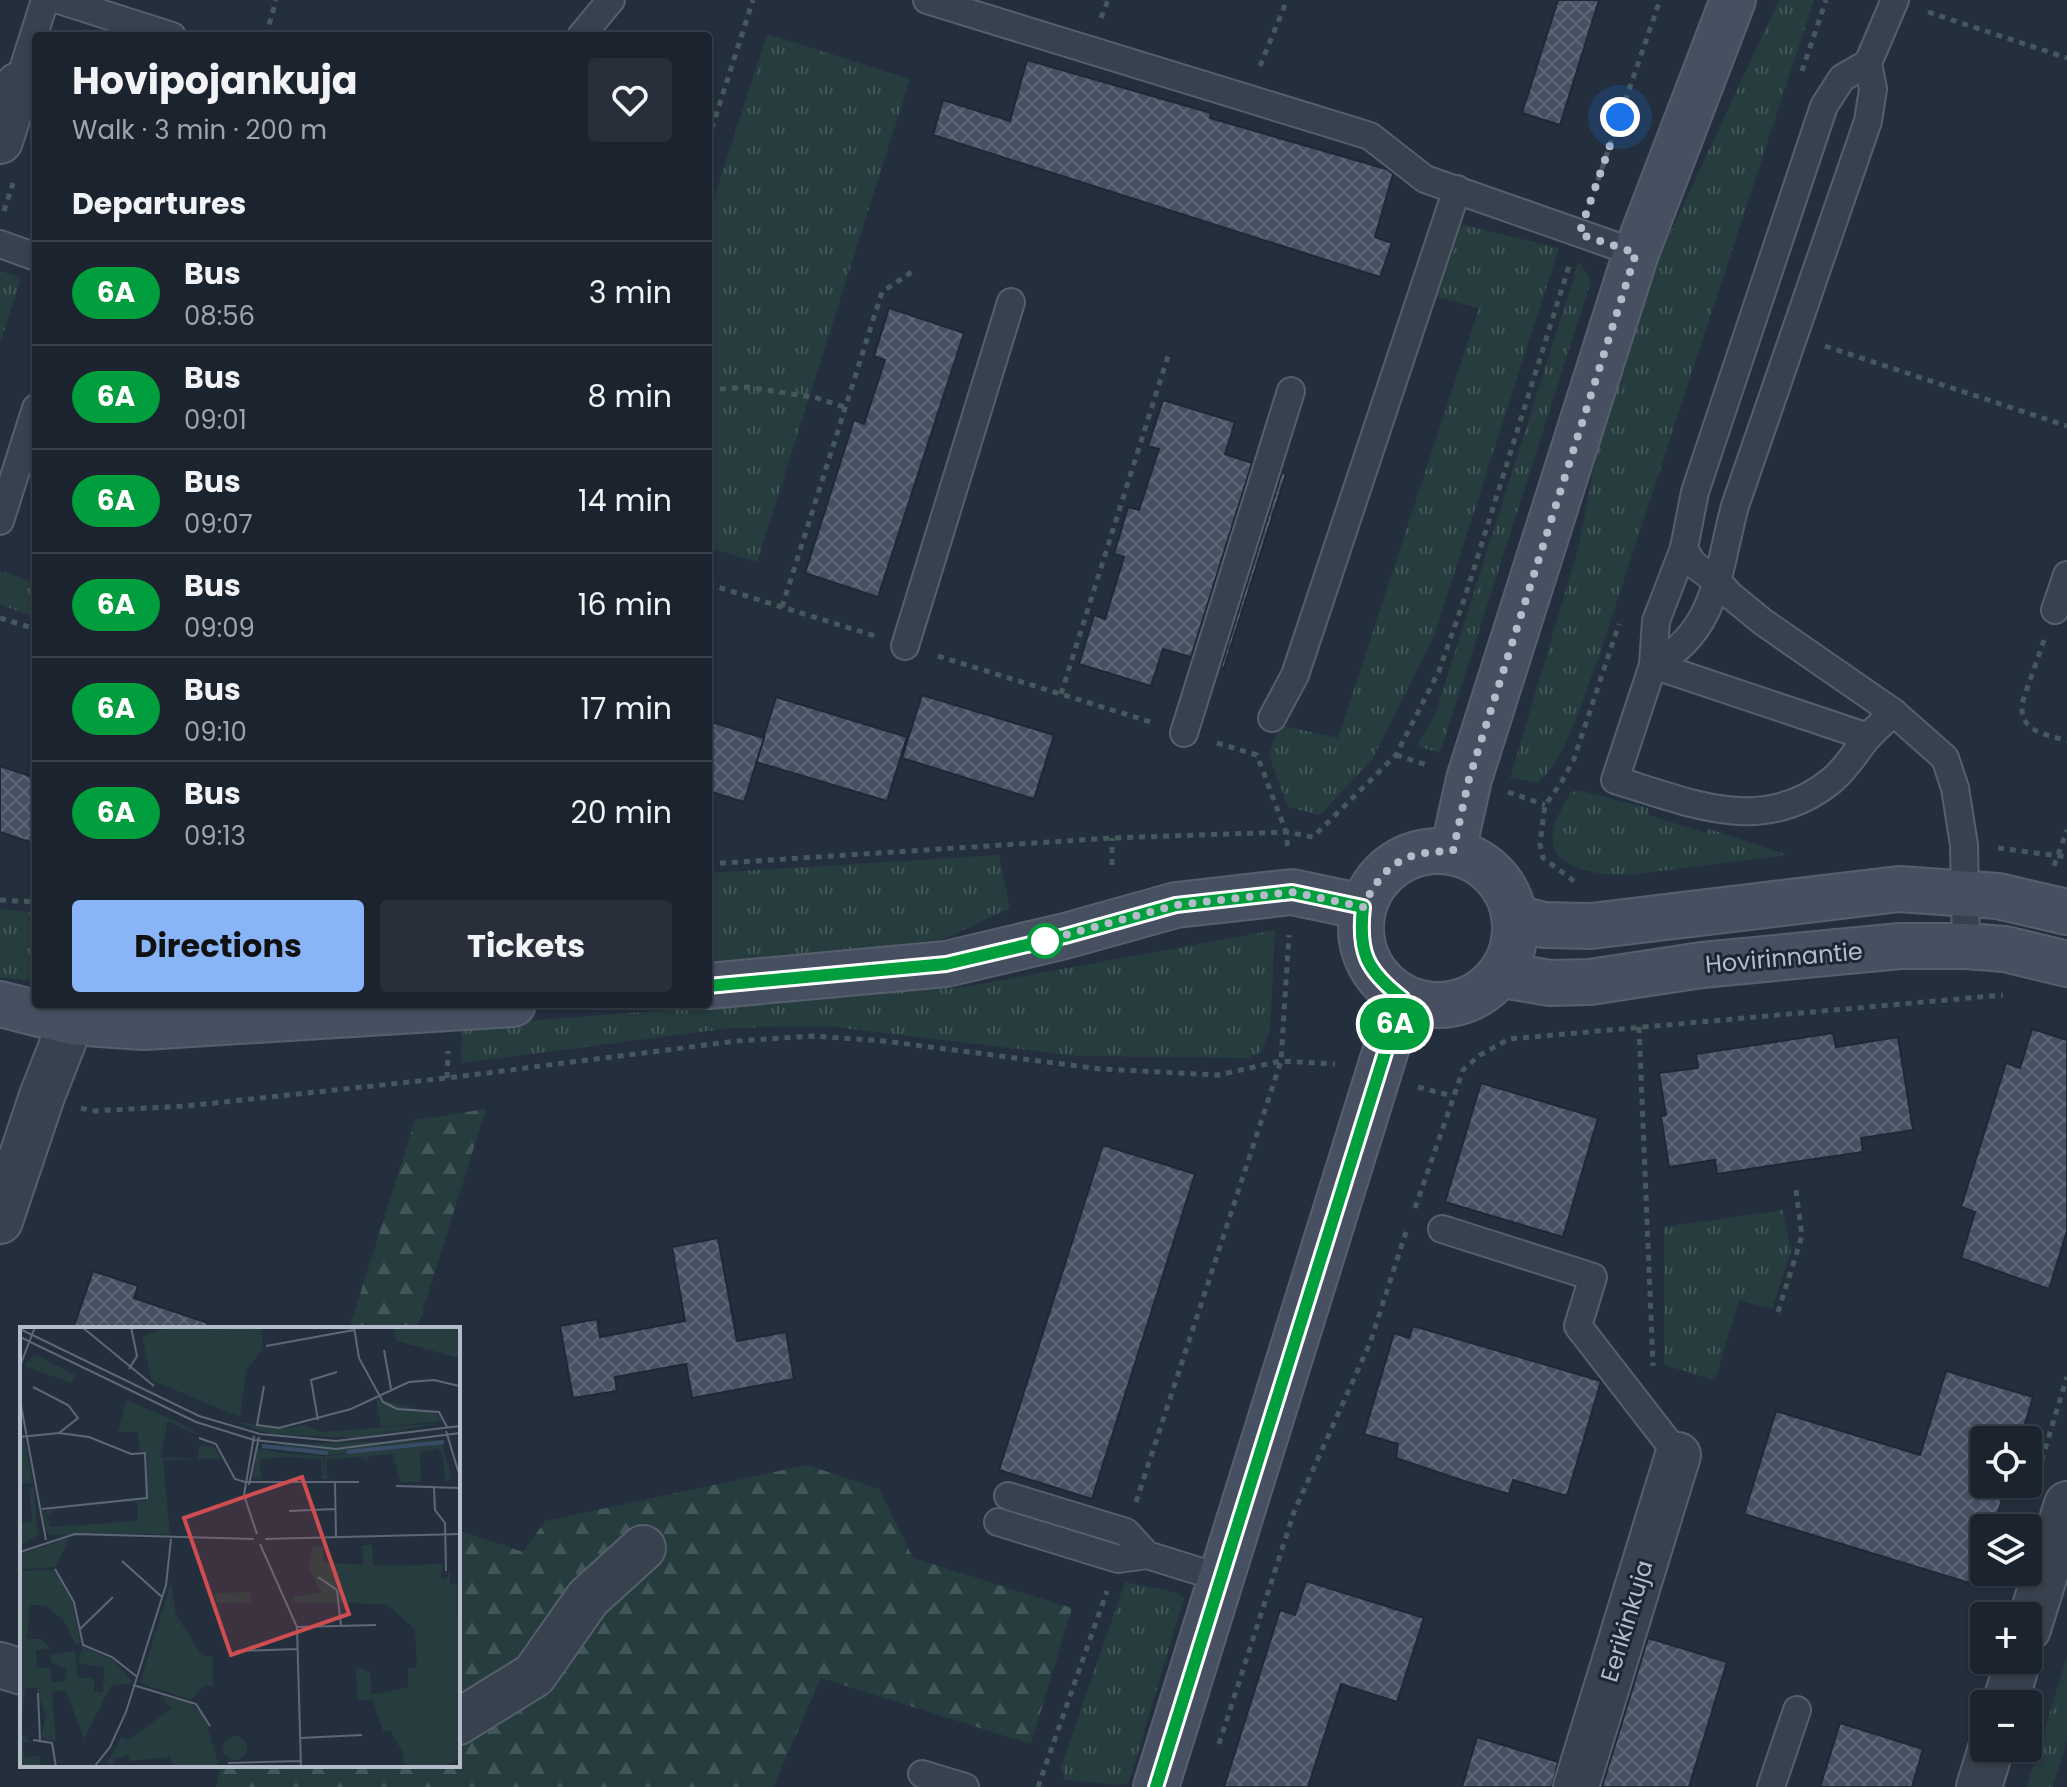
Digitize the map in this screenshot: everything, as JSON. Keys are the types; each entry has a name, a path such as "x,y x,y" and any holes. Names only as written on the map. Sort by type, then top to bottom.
{"street":[{"path":"1453,851 1469,779 1636,253 1733,0"},
{"path":"0,141 18,85"},
{"path":"1424,851 1453,851 1483,863 1505,887 1516,918 1514,950 1502,975 1481,993 1456,1004 1429,1006 1402,998 1381,981 1367,959 1360,933 1363,907 1376,881 1397,861 1424,851"},
{"path":"1516,918 1567,928 1899,889 1998,896 2067,912"},
{"path":"712,986 946,964 1191,903 1292,892 1363,907"},
{"name":"Hovirinnantie","path":"1502,975 1550,983 1590,982 1702,965 1900,946 2005,949 2067,964"},
{"path":"1156,1787 1402,998"},
{"path":"0,1004 71,1022 144,1027 449,1008"},
{"path":"0,1221 42,1096 71,1022"},
{"name":"Eerikinkuja","path":"1576,1787 1678,1455"},
{"path":"2033,1602 2051,1493"},
{"path":"460,1721 534,1675 588,1598 643,1548"},
{"path":"0,1665 20,1671"},
{"path":"1979,1787 1987,1762"}],"lane":[{"path":"35,32 45,0"},
{"path":"59,0 159,32"},
{"path":"584,32 611,0"},
{"path":"1653,665 1671,656 1686,643 1719,583 1735,506 1868,121 1873,89 1868,63 1894,0"},
{"path":"938,2 1370,136 1425,179 1636,253"},
{"path":"18,85 32,41"},
{"path":"1868,63 1842,78 1824,106 1695,492 1684,548 1656,621 1653,665 1615,780 1723,811 1746,813 1771,810 1802,798 1831,781 1893,712"},
{"path":"1272,718 1295,675 1457,189"},
{"path":"0,244 32,256"},
{"path":"905,646 1011,302"},
{"path":"1184,733 1291,391"},
{"path":"0,521 32,421"},
{"path":"1684,548 1692,563 1763,622 1893,712 1945,758 1955,788 1964,845 1966,946"},
{"path":"2055,610 2067,575"},
{"path":"1653,665 1868,737"},
{"path":"1442,1229 1593,1277 1578,1326 1678,1455"},
{"path":"1008,1496 1126,1532 1147,1555"},
{"path":"998,1522 1118,1559 1147,1555 1221,1578"},
{"path":"1771,1787 1797,1710"},
{"path":"922,1774 965,1787"}],"path":[{"path":"267,32 276,0"},
{"path":"712,128 753,0"},
{"path":"1249,99 1287,0"},
{"path":"712,864 1112,838 1286,832 1313,837 1396,755 1439,671 1579,234 1660,0"},
{"path":"1894,0 2067,58"},
{"path":"782,607 882,292 913,271"},
{"path":"1794,336 2067,426"},
{"path":"1061,694 1169,353"},
{"path":"712,390 747,387 817,398 844,407"},
{"path":"712,585 1257,755 1286,832"},
{"path":"2055,610 2022,703 2021,714 2031,729 2067,741"},
{"path":"0,618 32,628"},
{"path":"2058,854 2067,830"},
{"path":"1112,838 1112,865"},
{"path":"0,900 32,902"},
{"path":"1126,1532 1281,1061 1289,940"},
{"path":"1639,1027 1653,1368"},
{"path":"42,1096 92,1111 186,1106 447,1078 737,1041 812,1036 884,1041 1116,1070 1218,1075 1281,1061 1341,1064"},
{"path":"1778,1312 1802,1236 1796,1190"},
{"path":"2051,1493 2067,1377"},
{"path":"1038,1787 1118,1559"}],"green space":[{"path":"1779,0 1814,0 1598,659 1567,741 1549,771 1538,783 1510,778 1578,549 1615,378 1648,281"},
{"path":"767,34 910,79 757,562 712,548 712,205"},
{"path":"1459,224 1559,248 1434,636 1372,760 1320,815 1288,807 1269,756 1279,725 1338,738 1479,308 1435,297"},
{"path":"1579,261 1591,281 1440,753 1417,746 1436,712"},
{"path":"0,271 21,278 0,344"},
{"path":"0,571 31,581 32,578 32,616 0,605"},
{"path":"1581,791 1648,808 1648,815 1706,833 1709,829 1788,855 1628,875 1578,868 1558,855 1553,845 1553,832 1571,792"},
{"path":"999,855 1010,908 944,939 712,964 712,873"},
{"path":"0,909 32,913 32,981 0,977"},
{"path":"1275,930 1270,1030 1261,1052 1248,1058 1077,1056 825,1026 731,1028 461,1063 462,1026 965,987"},
{"path":"486,1109 418,1327 350,1327 415,1120"},
{"path":"1783,1210 1791,1251 1772,1309 1739,1300 1715,1380 1664,1365 1664,1227"},
{"path":"807,1465 879,1489 913,1558 1072,1608 1031,1744 821,1678 773,1787 216,1787 221,1767 460,1767 460,1531 523,1552 545,1521"},
{"path":"1125,1582 1178,1593 1184,1598 1129,1782 1121,1785 1065,1780 1061,1767"},
{"path":"2067,1657 2067,1741 2053,1787 2027,1787 2035,1762 2042,1762 2042,1738"}],"building":[{"path":"1558,0 1599,0 1560,125 1522,113"},
{"path":"1027,60 1211,113 1210,118 1386,169 1393,174 1375,237 1392,243 1380,277 933,135 943,100 1010,121"},
{"path":"889,308 964,333 878,597 805,573 854,420 864,424 885,360 874,356"},
{"path":"1163,400 1235,422 1225,454 1252,463 1191,657 1163,649 1151,686 1079,664 1094,615 1105,619 1124,557 1114,554 1128,507 1139,510 1159,449 1148,446"},
{"path":"1282,472 1286,474 1224,668 1221,667"},
{"path":"922,695 1054,735 1034,799 902,758"},
{"path":"776,697 907,737 887,801 756,762"},
{"path":"712,722 764,738 744,802 712,792"},
{"path":"0,766 32,777 32,843 0,832"},
{"path":"2032,1029 2067,1040 2067,1231 2049,1289 1961,1258 1975,1212 1961,1207 2006,1063 2020,1068"},
{"path":"1833,1033 1836,1047 1898,1037 1913,1130 1861,1138 1863,1152 1717,1174 1715,1160 1669,1167 1661,1116 1666,1115 1659,1073 1698,1068 1696,1054"},
{"path":"1481,1083 1598,1118 1563,1237 1445,1202"},
{"path":"1103,1145 1195,1174 1092,1499 999,1470"},
{"path":"718,1238 737,1341 786,1332 794,1379 692,1398 686,1364 615,1377 617,1391 573,1398 560,1326 597,1319 600,1337 685,1321 672,1247"},
{"path":"93,1271 138,1286 134,1298 208,1323 207,1327 74,1327"},
{"path":"1413,1326 1601,1381 1567,1496 1513,1480 1509,1494 1467,1482 1396,1458 1398,1444 1364,1434 1394,1333 1409,1338"},
{"path":"1946,1371 2033,1397 2024,1426 1970,1426 1970,1498 2003,1498 1997,1514 1970,1514 1970,1583 1744,1514 1776,1411 1920,1455"},
{"path":"1306,1581 1424,1618 1397,1702 1341,1684 1308,1787 1224,1787 1280,1610 1295,1615"},
{"path":"1648,1638 1727,1662 1689,1787 1602,1787"},
{"path":"1840,1723 1923,1749 1912,1787 1820,1787"},
{"path":"1477,1737 1558,1762 1552,1787 1462,1787"}],"bus line":[{"name":"6A","path":"712,986 946,964 1065,936 1176,905 1292,892 1363,907 1360,933 1367,959 1381,981 1402,998 1156,1787"}],"route":[{"path":"1045,941 1035,943 1176,905 1292,892 1363,907 1376,881 1397,861 1424,851 1453,851 1469,779 1636,253 1579,234 1620,117"}]}
